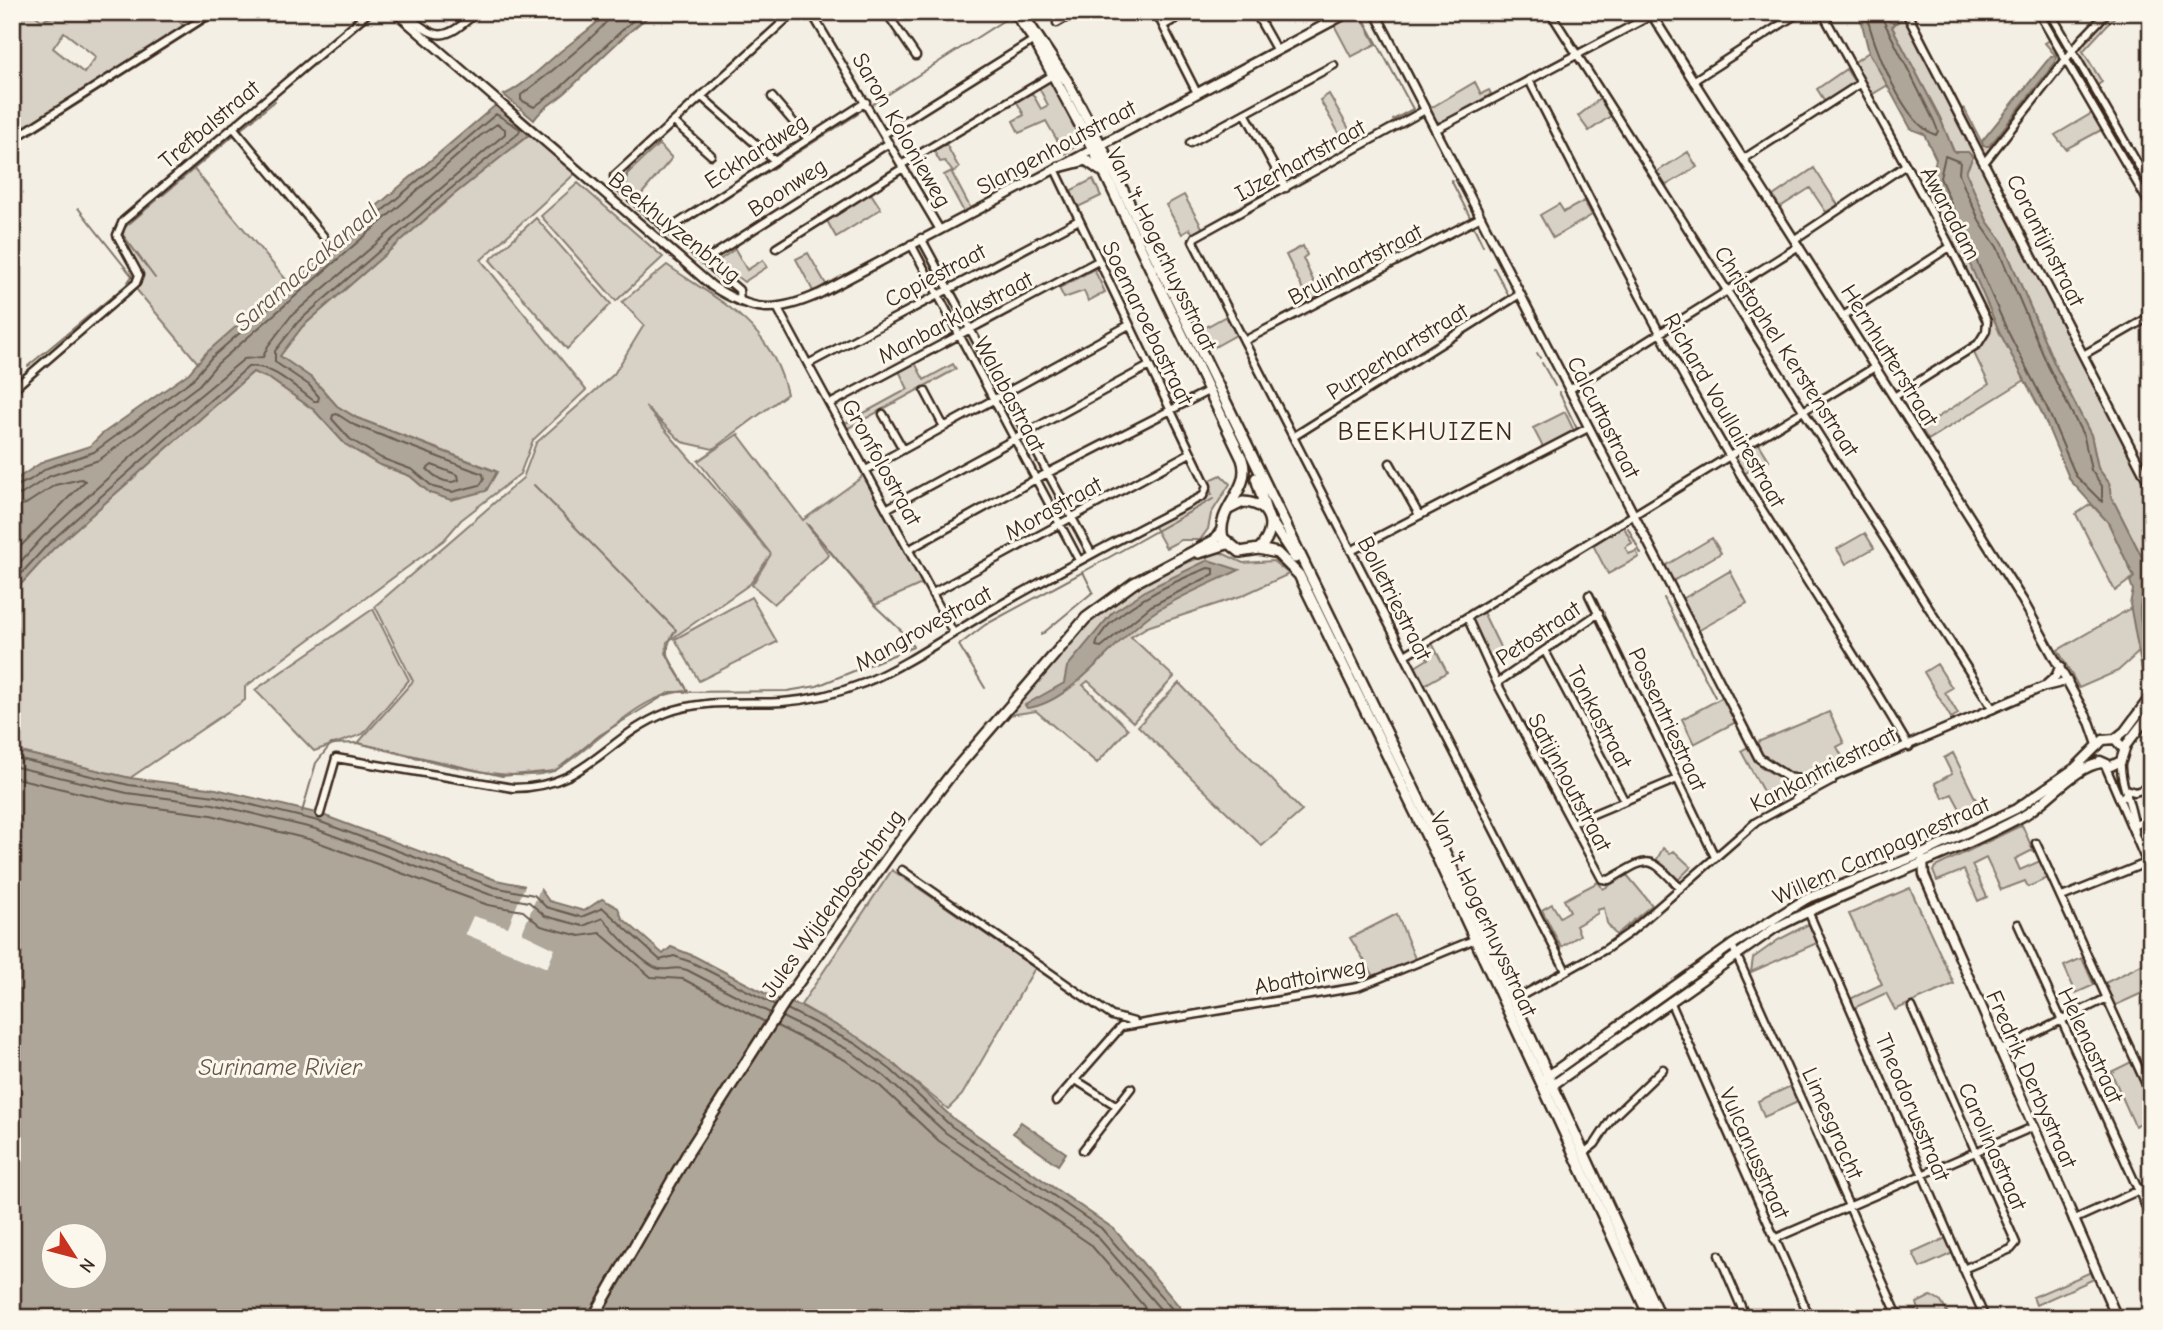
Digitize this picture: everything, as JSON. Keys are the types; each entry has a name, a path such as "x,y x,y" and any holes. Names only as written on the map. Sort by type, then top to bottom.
{"main road":[{"name":"Van 't Hogerhuysstraat","path":"1014,12 1034,40 1097,147 1116,195 1245,467 1241,486 1229,509"},
{"name":"Van 't Hogerhuysstraat","path":"1021,12 1067,81 1252,459 1548,1083 1650,1310 1660,1318"},
{"name":"Slangenhoutstraat","path":"1097,147 1349,12"},
{"path":"1057,168 1080,161 1092,162 1116,195"},
{"name":"Van 't Hogerhuysstraat","path":"1252,459 1270,518 1310,579"},
{"path":"1250,502 1270,518 1269,537 1259,549 1240,552 1227,544 1221,531 1223,519 1229,509 1250,502"},
{"name":"Jules Wijdenboschbrug","path":"593,1318 689,1151 786,1000 892,850 953,772 1086,618 1108,600 1215,540 1221,531"},
{"name":"Jules Wijdenboschbrug","path":"1167,566 1227,544"},
{"name":"Van 't Hogerhuysstraat","path":"1259,549 1277,553 1299,575 1479,938 1514,1000 1548,1083 1584,1153 1650,1310"},
{"path":"2151,696 2125,731 2098,747 2103,764 2115,765 2122,761 2124,749 2151,713"},
{"path":"2098,731 2109,735 2125,731"},
{"path":"2111,739 2124,749"},
{"name":"Willem Campagnestraat","path":"1548,1083 1612,1028 1732,945 1806,900 1924,853 2016,808 2053,784 2098,747"},
{"name":"Willem Campagnestraat","path":"1548,1083 1619,1037 1738,953 1808,911 1970,844 2032,811 2082,770 2103,764"},
{"path":"1922,865 1924,853"},
{"name":"Fredrik Derbystraat","path":"1922,865 1999,1051 2116,1318"},
{"path":"1612,1028 1619,1037"}],"street":[{"path":"12,140 213,12"},
{"name":"Trefbalstraat","path":"12,390 138,280 139,275 117,235 118,227 369,12"},
{"name":"Beekhuyzenbrug","path":"395,12 712,286 740,302 778,309"},
{"path":"404,12 433,36 446,36 477,12"},
{"path":"740,302 739,290 666,231 615,184 613,178 794,12"},
{"name":"Saron Kolonieweg","path":"811,12 940,230"},
{"path":"886,12 916,56"},
{"path":"1057,23 1064,15 1076,12"},
{"path":"1156,12 1197,93"},
{"path":"1163,26 1188,12"},
{"path":"1255,12 1277,51"},
{"name":"Calcuttastraat","path":"1375,12 1759,758 1789,778"},
{"name":"Christophel Kerstenstraat","path":"1550,12 1993,709"},
{"path":"1693,81 1800,12"},
{"name":"Awaradam","path":"1822,12 1985,313 1986,331 1978,344 1894,397"},
{"path":"2038,12 2151,207"},
{"path":"2050,12 2151,187"},
{"path":"1984,163 2072,52 2108,12"},
{"path":"1435,130 1651,13"},
{"name":"Hernhutterstraat","path":"1651,13 2023,601 2090,723 2098,747"},
{"name":"Corantijnstraat","path":"1907,13 2151,486"},
{"path":"884,134 1034,40"},
{"path":"1190,143 1334,65"},
{"path":"776,248 902,166 1053,75"},
{"name":"Richard Voullairestraat","path":"1529,80 1659,332 1730,457 1873,684 1909,747"},
{"path":"1742,159 1861,83"},
{"path":"702,97 774,160"},
{"path":"772,97 807,138"},
{"name":"Eckhardweg","path":"666,231 866,102"},
{"name":"IJzerhartstraat","path":"1193,241 1195,236 1425,110"},
{"path":"1245,113 1286,188"},
{"path":"674,122 711,155"},
{"path":"233,127 324,237"},
{"name":"Boonweg","path":"704,261 889,143"},
{"name":"Slangenhoutstraat","path":"778,309 819,294 1097,147"},
{"path":"1569,390 1727,290 1906,165"},
{"name":"Soemaroebastraat","path":"1057,168 1098,261 1207,486 1206,492"},
{"name":"Bruinhartstraat","path":"1244,341 1481,217"},
{"name":"Copiestraat","path":"808,364 937,293 1079,220"},
{"name":"Walabastraat","path":"921,239 1091,553"},
{"name":"Bolletriestraat","path":"1193,241 1566,971"},
{"name":"Walabastraat","path":"911,244 1079,559"},
{"path":"1843,316 1950,247"},
{"name":"Manbarklakstraat","path":"830,404 1098,261"},
{"name":"Purperhartstraat","path":"1293,437 1520,294"},
{"name":"Gronfolostraat","path":"778,309 953,632"},
{"path":"2083,355 2151,316"},
{"path":"866,470 1003,392 1129,326"},
{"path":"887,508 1149,366"},
{"path":"1405,655 1875,367"},
{"path":"925,391 943,425"},
{"path":"910,549 1170,408 1209,391"},
{"path":"883,414 903,449"},
{"path":"1351,551 1588,428"},
{"name":"Morastraat","path":"933,593 1189,453"},
{"path":"1390,463 1419,515"},
{"name":"Mangrovestraat","path":"320,814 336,758 513,788 535,788 575,775 640,725 669,711 703,705 785,702 820,696 865,682 1079,559 1206,492"},
{"name":"Possentriestraat","path":"1589,595 1715,857"},
{"name":"Petostraat","path":"1497,682 1599,613"},
{"name":"Satijnhoutstraat","path":"1466,617 1497,682 1605,881 1639,863 1649,861 1655,862 1679,887"},
{"name":"Tonkastraat","path":"1545,651 1624,800"},
{"path":"2043,687 2056,676 2060,666"},
{"name":"Kankantriestraat","path":"1514,1000 1629,933 1756,822 1843,776 2043,687 2068,681"},
{"name":"Hernhutterstraat","path":"2090,723 2111,739"},
{"path":"2122,761 2122,779 2129,790 2136,838 2151,873"},
{"path":"2103,764 2133,826"},
{"path":"1789,778 1809,782 1843,776"},
{"path":"1789,778 1798,786 1796,799"},
{"path":"1572,823 1676,779"},
{"path":"2129,790 2135,792 2151,787"},
{"path":"2120,801 2129,790"},
{"path":"2133,826 2151,817"},
{"path":"2036,843 2151,1095"},
{"path":"2062,897 2146,863"},
{"path":"902,870 1112,1016 1136,1023"},
{"name":"Theodorusstraat","path":"1808,911 1985,1318"},
{"name":"Helenastraat","path":"2018,924 2059,1021 2151,1218"},
{"name":"Abattoirweg","path":"1136,1023 1358,988 1479,938"},
{"name":"Limesgracht","path":"1732,945 1738,953 1851,1205 1899,1318"},
{"path":"1999,1051 2107,998"},
{"name":"Vulcanusstraat","path":"1670,1001 1810,1318"},
{"name":"Carolinastraat","path":"1912,1007 2016,1243 2011,1249 1963,1269"},
{"path":"1056,1101 1114,1033 1136,1023"},
{"path":"1584,1153 1595,1144 1612,1118 1663,1069"},
{"path":"1074,1079 1116,1106"},
{"path":"1083,1150 1131,1088"},
{"path":"1774,1239 2033,1128"},
{"path":"2073,1220 2151,1185"},
{"path":"1719,1255 1746,1318"}],"shaded area":[{"path":"12,12 31,12 41,20 58,12 162,12 165,15 172,12 184,27 12,136","holes":["64,32 96,57 84,73 53,48"]},
{"path":"1359,12 1376,44 1351,57 1334,25"},
{"path":"2110,12 2119,12 2083,51 2102,82 2095,87 2076,48"},
{"path":"1904,16 2151,496 2151,575 2111,496 2109,483 2098,468 2091,435 2054,363 2003,243 1987,221 1971,187 1962,154 1954,152 1940,118 1892,27"},
{"path":"2050,40 2061,64 1987,154 1982,153 1960,111 1964,108 1982,143 1995,139 2055,63 2055,55 2045,43"},
{"path":"1869,52 1888,85 1871,95 1853,63"},
{"path":"1846,69 1856,84 1826,103 1817,89"},
{"path":"1050,80 1078,135 1078,144 1065,154 1046,121 1019,133 1013,121 1024,115 1017,102 1032,93 1041,109 1048,105 1038,86"},
{"path":"1475,82 1481,94 1489,90 1491,94 1442,124 1436,121 1429,109"},
{"path":"1329,94 1353,136 1344,142 1320,100"},
{"path":"1601,98 1612,115 1589,131 1578,116"},
{"path":"2094,112 2103,129 2066,149 2055,135"},
{"path":"535,130 581,168 481,260 586,390 533,440 520,474 461,520 444,540 245,687 245,700 130,778 12,750 12,594 53,549 253,372 270,379 314,410 345,444 378,464 410,476 430,493 486,491 496,471 357,418 337,406 313,379 279,357 302,327 452,196"},
{"path":"659,144 672,158 640,196 627,186 627,174"},
{"path":"946,144 959,168 952,173 971,209 964,212 944,175 952,171 945,161 940,162 934,151"},
{"path":"1688,152 1697,167 1663,187 1655,173"},
{"path":"192,167 288,282 198,363 136,289 140,279 121,235 126,221"},
{"path":"1814,168 1838,205 1826,212 1810,188 1780,207 1773,196"},
{"path":"1093,179 1101,196 1076,208 1068,192"},
{"path":"578,183 663,257 616,301 541,216"},
{"path":"870,192 881,209 836,237 826,219"},
{"path":"1184,195 1203,229 1193,234 1190,229 1182,234 1166,205"},
{"path":"1584,201 1592,215 1553,238 1540,215 1559,204 1564,212"},
{"path":"1944,201 2000,333 2025,380 1928,440 1921,428 1989,384 1974,353 1988,327 1932,208"},
{"path":"536,218 611,304 567,349 490,260"},
{"path":"1303,246 1307,255 1303,258 1321,298 1310,304 1286,255"},
{"path":"735,249 747,270 763,260 767,267 744,282 718,261"},
{"path":"808,253 827,286 814,293 796,259"},
{"path":"667,265 725,304 757,332 780,370 787,394 713,449 682,442 645,406 771,554 750,584 667,642 666,653 688,691 652,700 557,769 540,774 489,773 358,743 413,681 375,606 523,478 536,443 614,374 644,325 622,302"},
{"path":"1094,269 1105,292 1088,301 1084,291 1064,298 1059,288"},
{"path":"1226,316 1236,335 1211,349 1201,330"},
{"path":"915,363 924,380 953,364 956,369 845,430 842,425 908,389 899,371"},
{"path":"1565,412 1575,433 1544,449 1533,428"},
{"path":"738,434 803,520 861,478 863,469 924,583 875,605 806,523 829,555 774,604 752,585 771,554 698,461"},
{"path":"1758,442 1769,460 1742,475 1733,459"},
{"path":"1221,475 1230,484 1211,514 1208,529 1200,540 1181,540 1166,548 1153,525 1212,494 1206,482"},
{"path":"2091,504 2108,522 2134,577 2115,591 2076,514"},
{"path":"1623,525 1632,543 1625,547 1629,554 1636,551 1639,557 1608,574 1592,543"},
{"path":"1865,533 1874,548 1846,564 1837,549"},
{"path":"1712,538 1721,553 1671,582 1663,567"},
{"path":"1218,551 1243,563 1273,561 1289,574 1241,596 1147,627 1131,637 1174,677 1133,722 1088,681 1083,685 1128,729 1097,763 1036,711 1009,715 1067,642 1103,609 1150,580"},
{"path":"1730,571 1747,603 1696,632 1679,601"},
{"path":"751,597 777,642 699,681 675,639"},
{"path":"2131,608 2140,651 2118,671 2079,688 2058,650"},
{"path":"373,609 409,680 363,734 314,751 255,690"},
{"path":"1482,610 1502,651 1488,660 1470,620"},
{"path":"1432,643 1447,672 1424,685 1415,667 1428,659 1422,648"},
{"path":"1937,664 1952,688 1945,692 1958,714 1951,718 1924,672"},
{"path":"1179,683 1302,811 1262,846 1138,726"},
{"path":"1723,697 1736,722 1694,744 1682,719"},
{"path":"1829,712 1844,743 1837,747 1849,769 1821,777 1795,776 1772,766 1753,744"},
{"path":"1748,747 1761,767 1791,784 1796,795 1772,808 1741,751"},
{"path":"1953,753 1982,812 1966,820 1952,794 1943,798 1935,783 1952,774 1944,758"},
{"path":"2022,825 2033,850 2015,859 2020,870 2040,861 2048,878 2028,887 2025,881 2001,890 1986,858 1972,865 1987,897 1978,901 1964,870 1937,881 1933,871 1935,867"},
{"path":"1663,848 1670,854 1674,851 1691,867 1676,882 1656,861"},
{"path":"892,870 1035,968 962,1095 948,1109 868,1044 801,1005"},
{"path":"1627,875 1652,905 1616,935 1607,923 1604,908 1597,910 1598,913 1576,926 1580,935 1561,947 1542,910 1552,904 1560,917 1570,911 1564,900 1598,882 1603,889"},
{"path":"1910,888 1954,984 1895,1010 1886,993 1854,1008 1850,999 1882,984 1849,914"},
{"path":"1397,914 1416,961 1376,979 1350,938"},
{"path":"1809,924 1817,943 1751,972 1753,958 1778,940"},
{"path":"2082,958 2094,985 2076,993 2064,966"},
{"path":"2151,960 2151,989 2114,1006 2105,983"},
{"path":"2131,1062 2151,1105 2151,1118 2135,1126 2111,1072"},
{"path":"1791,1086 1798,1102 1764,1117 1758,1101"},
{"path":"1946,1238 1953,1253 1920,1268 1913,1253"},
{"path":"2091,1272 2094,1279 2036,1305 2033,1297"},
{"path":"1931,1296 1941,1302 1950,1317 1961,1313 1963,1318 1921,1318 1917,1303"}],"water":[{"path":"608,12 655,12 620,40 534,120 504,95 527,80"},
{"path":"1859,12 1884,12 1890,22 1895,22 1892,27 1940,118 1954,152 1968,152 1973,157 1966,172 1987,221 2003,243 2054,363 2091,435 2098,468 2109,483 2111,496 2151,575 2151,606 2147,599 2141,601 2140,610 2149,661 2149,680 2143,676 2130,604 2133,590 2130,581 2134,577 2108,522 2070,480 2041,411 2000,333 1932,178 1936,159 1924,134 1911,129 1869,52"},
{"path":"2051,56 2056,56 2055,63 1989,146 1983,146 1982,141"},
{"name":"Saramaccakanaal","path":"497,104 535,130 452,196 302,327 280,356 313,379 337,406 357,418 497,472 486,491 451,500 430,493 410,476 378,464 345,444 314,410 270,379 253,372 53,549 12,594 12,482 44,461 90,446 102,434 189,373 206,353 272,295"},
{"path":"1208,560 1239,570 1161,608 1138,625 1060,695 1044,704 1027,708 1025,705 1064,683 1067,667 1112,613 1148,589"},
{"name":"Suriname Rivier","path":"12,750 130,778 216,789 320,814 496,880 540,889 549,901 584,911 602,899 618,908 622,918 663,954 671,947 694,956 772,997 803,1007 859,1038 895,1065 955,1120 1114,1229 1189,1318 12,1318"},
{"path":"1021,1122 1066,1153 1058,1165 1013,1133"}],"pier":[{"path":"527,881 541,886 522,933 555,949 547,968 465,934 473,916 508,927"}],"waterway":[{"path":"37,130 222,12"},
{"path":"873,104 1009,17"},
{"path":"1365,21 1413,109 1393,120"},
{"path":"240,130 275,101"},
{"path":"684,225 858,114"},
{"path":"163,195 234,135"},
{"path":"12,145 23,138"},
{"path":"630,169 625,177 626,187 641,199"},
{"path":"1451,180 1471,219"},
{"path":"1228,213 1280,185"},
{"path":"155,278 123,235 124,228 157,200"},
{"path":"28,366 126,285 132,276 78,208"},
{"path":"1473,225 1483,246"},
{"path":"1494,268 1509,296"},
{"path":"1537,353 1540,358"},
{"path":"1542,363 1555,386"},
{"path":"12,379 20,373"},
{"path":"1559,392 1577,429"},
{"path":"534,485 676,630 668,647 668,654 687,690"},
{"path":"1083,572 1213,499"},
{"path":"808,525 874,604"},
{"path":"1628,528 1641,554"},
{"path":"985,688 959,645 985,625 1083,572 1093,592 1041,635"},
{"path":"1664,598 1715,697"},
{"path":"302,812 316,763 331,744 358,743 502,776 555,771 600,735 670,692 787,691 817,686 913,647 908,637 874,605"}],"district":[{"name":"BEEKHUIZEN","path":"1426,431"}]}
